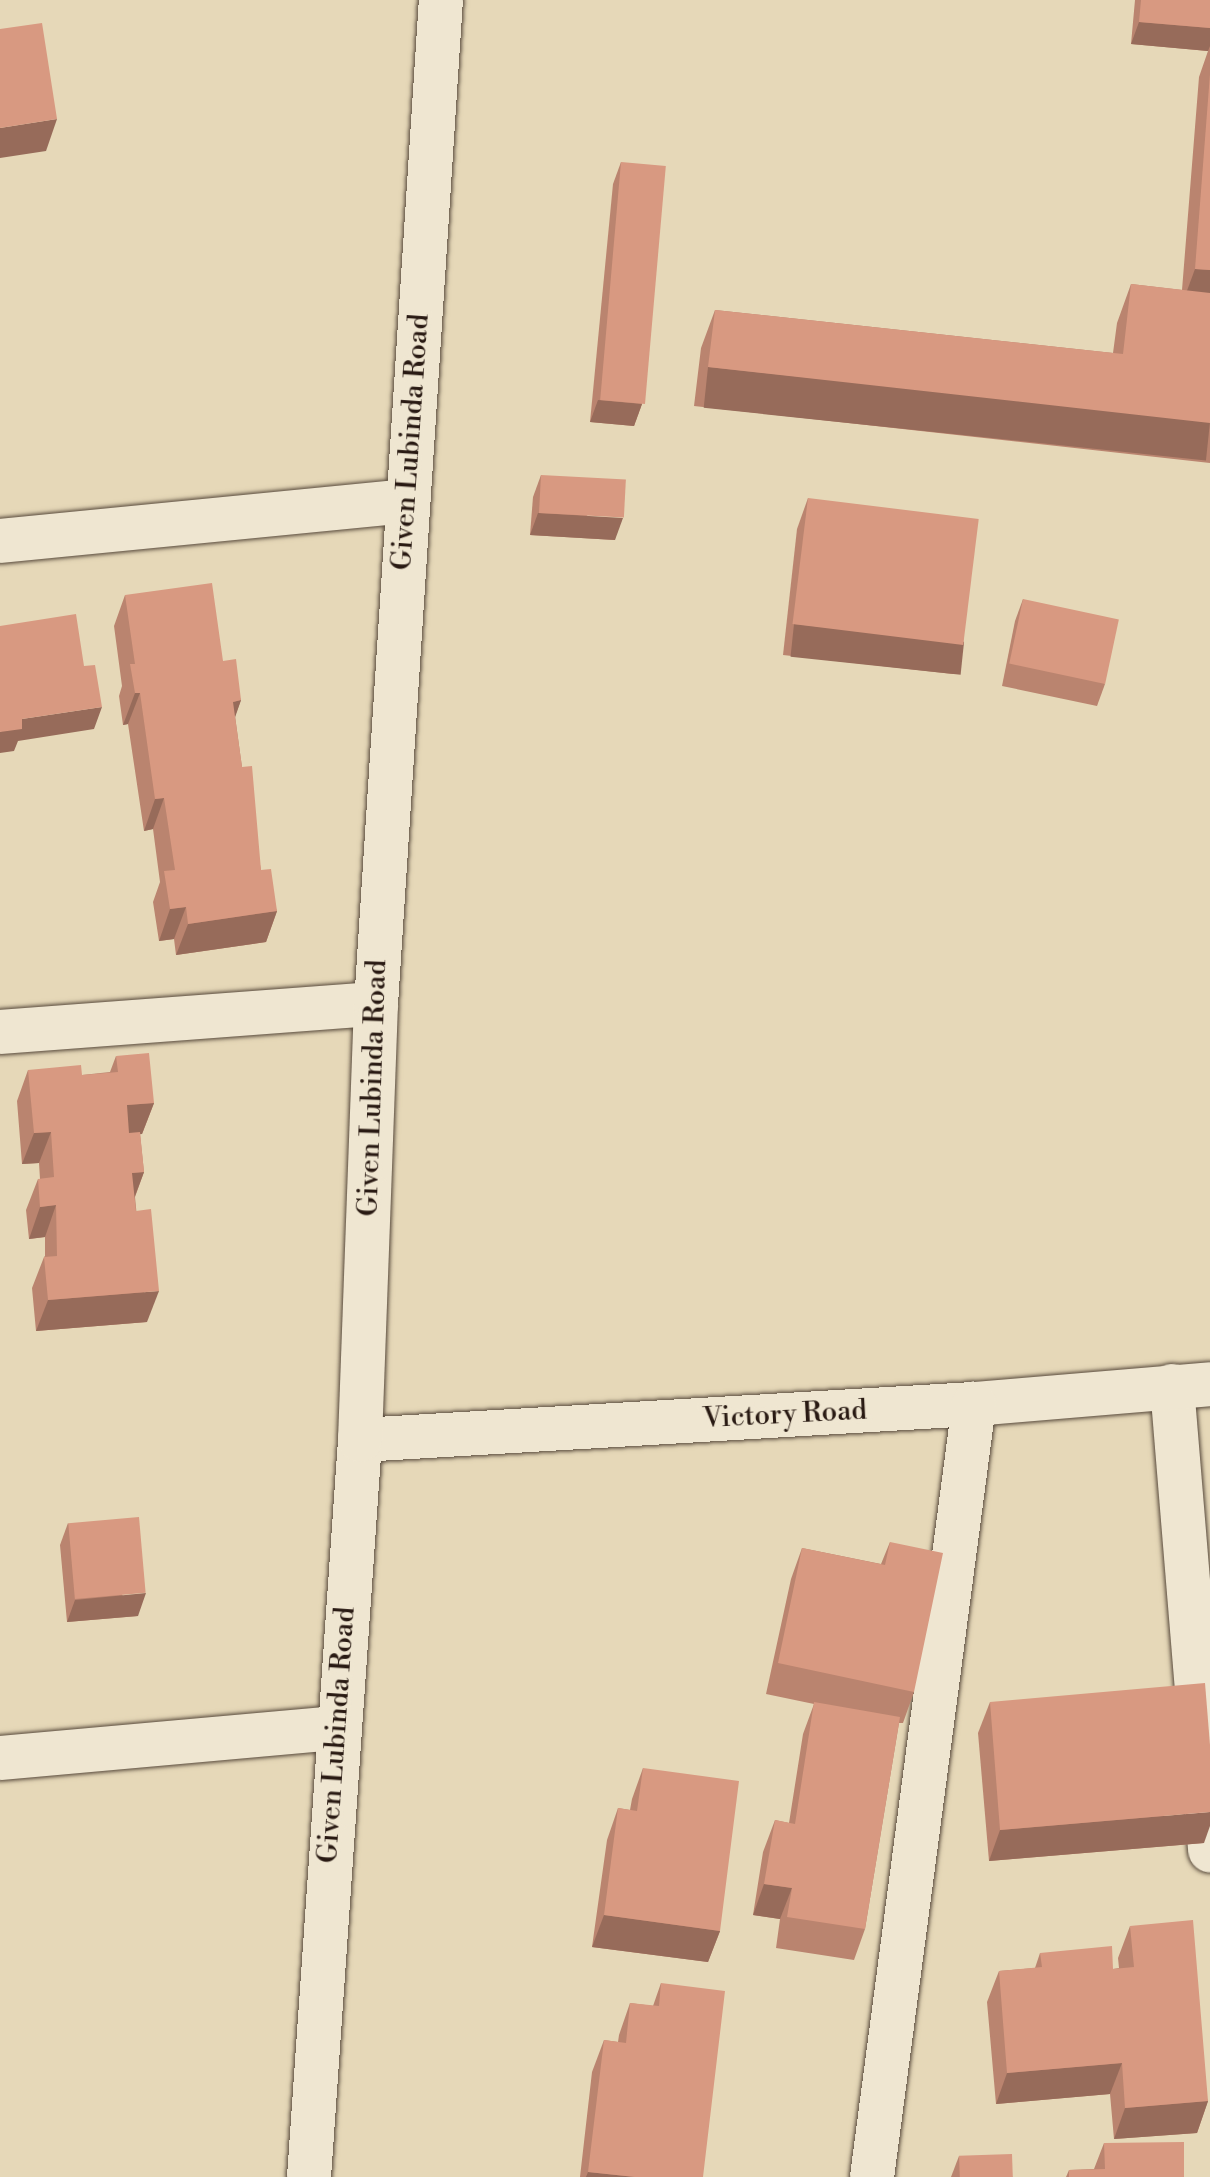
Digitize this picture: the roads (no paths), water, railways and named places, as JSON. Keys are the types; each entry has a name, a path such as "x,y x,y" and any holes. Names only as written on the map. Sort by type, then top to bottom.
{"street":[{"name":"Given Lubinda Road","path":"309,2177 360,1440 376,1004 441,0"},
{"path":"0,541 407,501"},
{"path":"0,1032 376,1004"},
{"path":"1191,1385 1210,1850"},
{"name":"Victory Road","path":"360,1440 974,1404 1191,1385"},
{"path":"872,2177 974,1404"},
{"path":"0,1758 338,1728"}]}
